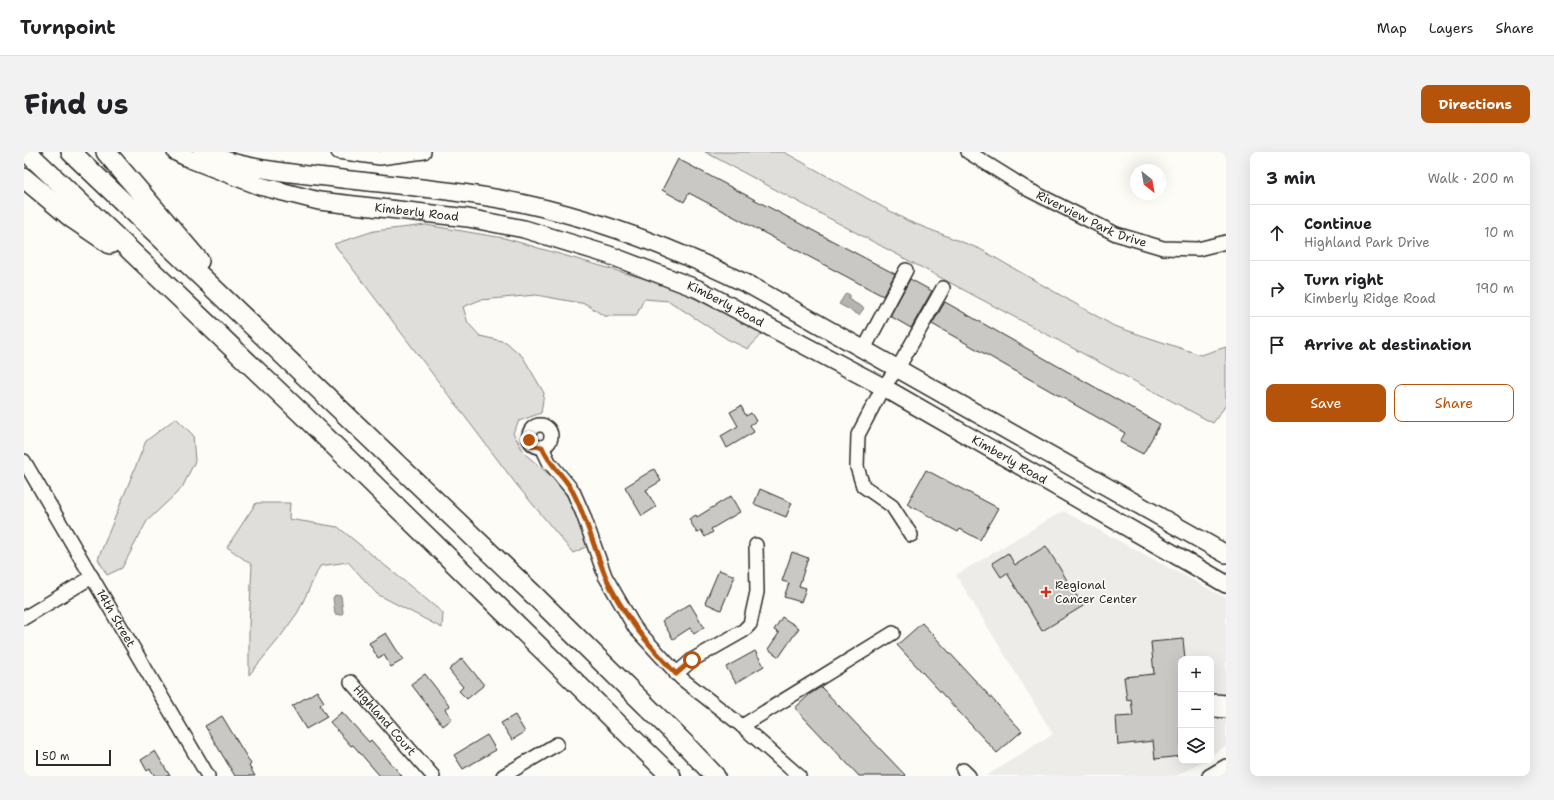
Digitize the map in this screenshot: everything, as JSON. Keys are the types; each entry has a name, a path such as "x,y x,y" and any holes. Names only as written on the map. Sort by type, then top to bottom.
{"highway":[{"path":"27,152 304,416 671,776"},
{"path":"71,152 223,300 532,594 683,742 715,776"},
{"path":"106,152 198,259 223,300"},
{"path":"24,178 73,218 159,277"}],"main road":[{"name":"Kimberly Road","path":"176,152 196,162 260,186 320,201 468,218 524,229 609,255 698,289 883,387 1226,584"},
{"name":"Kimberly Road","path":"202,152 239,164 271,170 445,191 520,203 600,224 658,244 711,266 753,287 1226,554"}],"street":[{"path":"338,152 380,158 424,152"},
{"name":"Riverview Park Drive","path":"968,152 1029,190 1116,234 1162,248 1198,249 1226,242"},
{"path":"864,349 906,270"},
{"path":"911,535 892,506 863,486 856,466 858,435 883,387 898,368 943,288"},
{"path":"542,447 549,462 572,491 583,514 605,576 635,628 676,674 742,726 799,776"},
{"name":"14th Street","path":"24,461 208,776"},
{"path":"676,674 692,660 743,631 750,624 757,592 756,544"},
{"path":"24,618 92,577"},
{"path":"742,726 893,633"},
{"name":"Highland Court","path":"351,682 433,776"},
{"path":"503,776 557,744"},
{"path":"1209,776 1226,766"}],"shaded area":[{"path":"705,152 784,152 908,221 980,249 1114,326 1201,355 1226,347 1226,405 1213,423"},
{"path":"426,225 504,238 670,286 763,333 748,349 727,339 669,301 644,299 636,316 604,316 586,304 536,295 480,300 463,307 468,323 480,336 506,342 523,357 544,393 541,413 519,421 513,433 525,454 552,477 574,505 590,545 573,553 516,484 334,244 374,231"},
{"path":"846,293 850,295 848,299 864,308 859,315 839,304"},
{"path":"176,418 193,435 195,461 182,488 147,521 122,568 107,575 98,559 146,441"},
{"path":"256,503 290,503 289,519 338,527 443,613 442,628 377,594 348,562 320,566 298,612 278,640 249,675 249,626 252,565 227,547"},
{"path":"1063,511 1226,598 1226,746 1214,753 1214,656 1178,656 1178,764 1197,764 1177,776 986,776 1053,734 956,575"},
{"path":"335,595 341,596 342,615 335,614 333,598"}],"building":[{"path":"678,159 895,274 883,296 689,193 684,202 662,190"},
{"path":"910,279 932,291 911,328 890,316"},
{"path":"945,302 1160,424 1143,454 1120,442 1125,433 932,324"},
{"path":"741,406 746,416 751,413 756,421 750,425 754,432 727,448 721,436 738,426 730,412"},
{"path":"654,469 661,481 646,490 656,507 642,516 625,487"},
{"path":"926,470 998,508 980,540 960,529 958,532 907,504"},
{"path":"760,489 792,503 786,517 754,504"},
{"path":"731,496 740,512 711,529 713,532 705,537 701,530 697,533 689,519 696,515 697,517"},
{"name":"Regional Cancer Center","path":"1046,546 1083,606 1042,631 1007,573 1001,577 992,563 1008,553 1015,565"},
{"path":"792,552 808,558 799,586 806,588 801,602 784,597 789,583 782,581"},
{"path":"719,570 735,576 721,610 705,603"},
{"path":"690,604 704,627 694,634 690,628 673,639 662,621"},
{"path":"782,617 799,628 779,657 768,649 779,633 774,630"},
{"path":"922,623 1022,731 997,753 897,645"},
{"path":"386,633 403,660 391,667 384,655 378,658 369,643"},
{"path":"1183,639 1185,656 1178,656 1178,756 1155,759 1153,741 1118,745 1116,717 1133,716 1131,699 1127,700 1124,677 1154,674 1151,642"},
{"path":"755,651 764,666 736,683 726,667"},
{"path":"462,658 484,685 467,699 459,691 463,687 449,670"},
{"path":"425,674 450,706 445,709 452,719 443,726 411,684"},
{"path":"821,687 906,776 859,776 795,708 810,694"},
{"path":"317,691 324,702 320,705 327,717 306,729 292,706"},
{"path":"342,712 369,742 371,740 402,776 380,776 353,745 351,746 330,722"},
{"path":"515,715 525,732 512,740 501,723"},
{"path":"222,716 251,764 249,766 255,776 235,776 205,726"},
{"path":"487,735 496,750 463,769 454,755"},
{"path":"155,751 170,776 155,776 150,769 147,771 141,760"}],"place":[{"name":"Regional Cancer Center","path":"1046,592"}],"route":[{"path":"529,440 533,446 540,448 542,447 549,462 572,491 583,514 605,576 635,628 676,674 692,660"}]}
